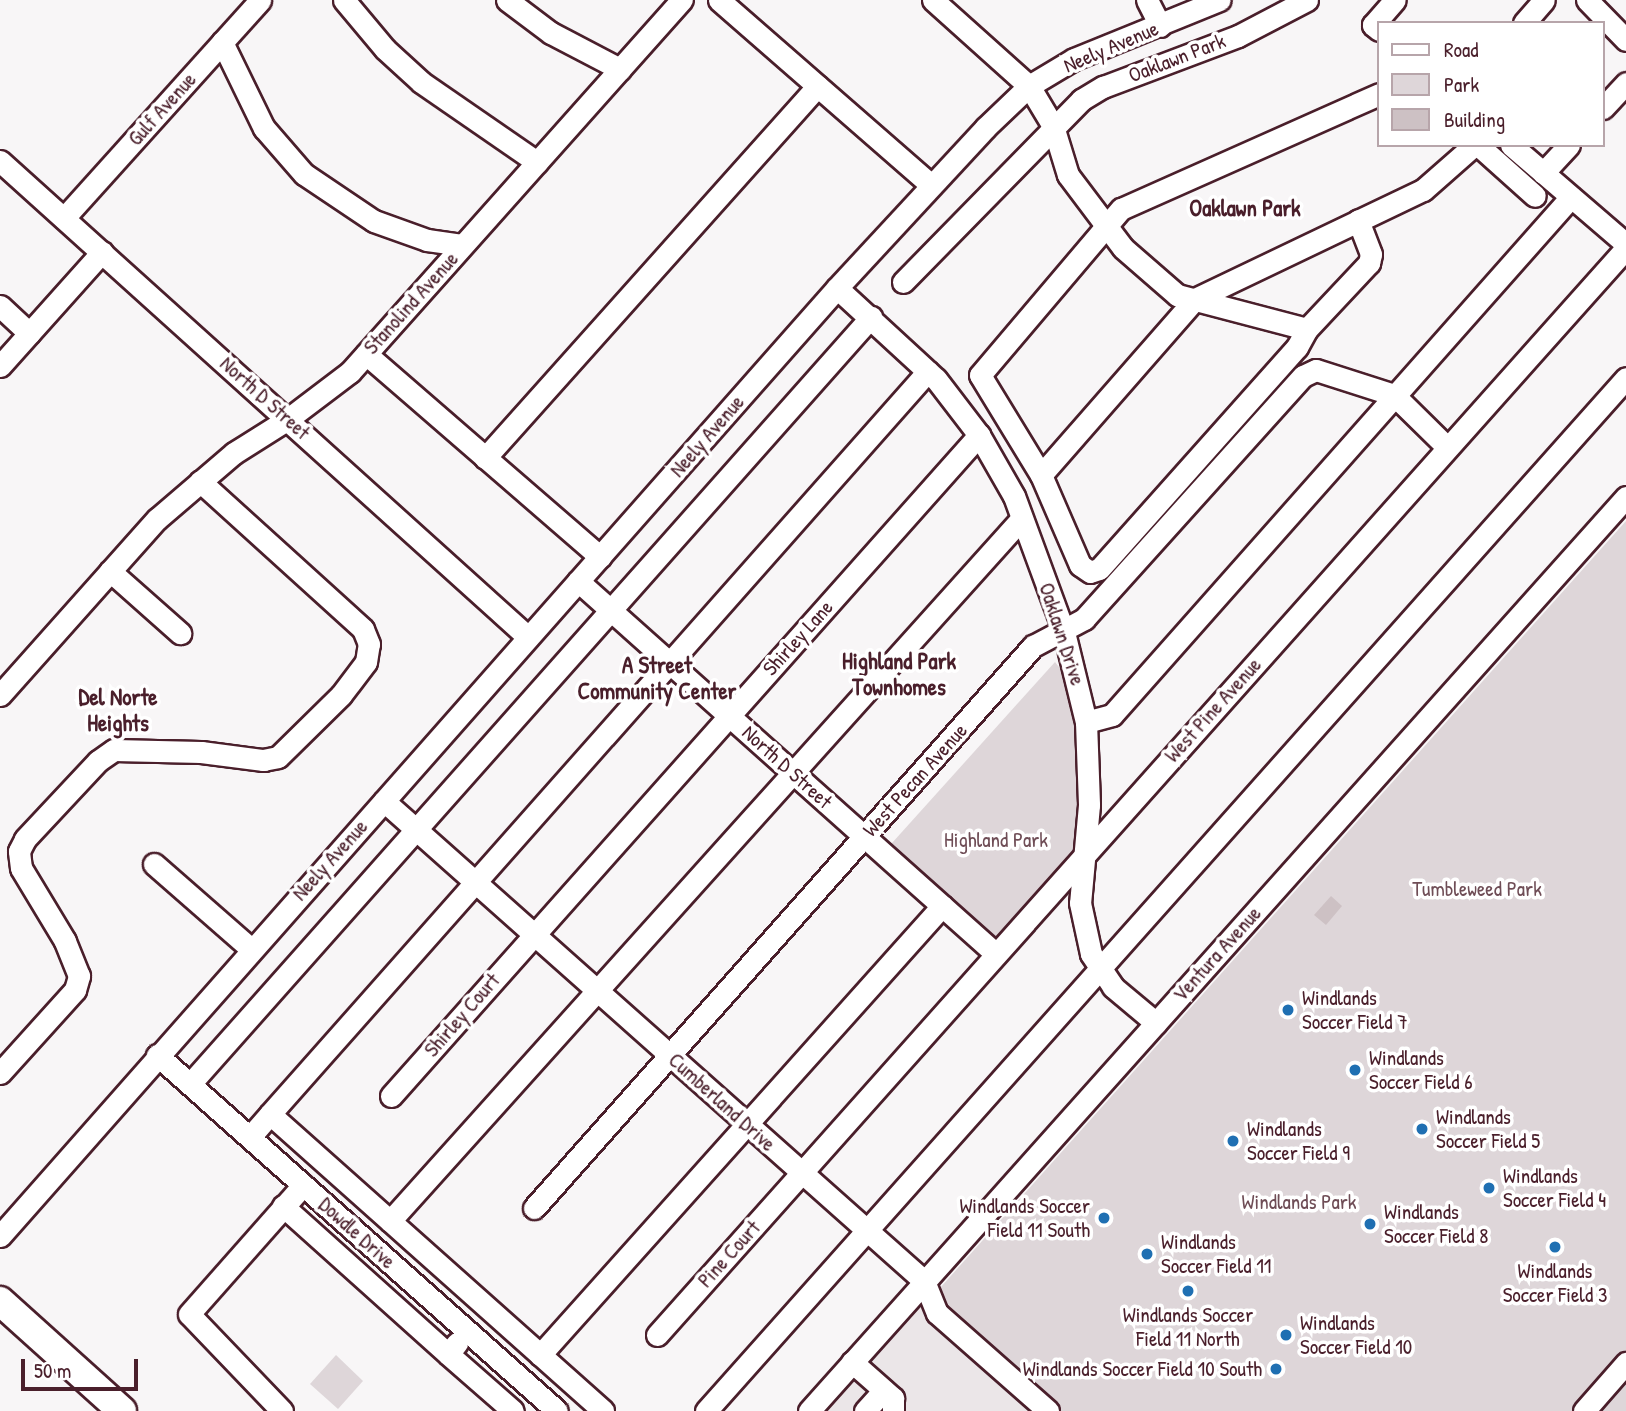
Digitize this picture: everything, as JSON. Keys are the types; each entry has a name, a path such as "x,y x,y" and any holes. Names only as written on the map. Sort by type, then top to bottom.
{"main road":[{"path":"0,1301 122,1411"}],"street":[{"name":"Gulf Avenue","path":"64,218 260,0"},
{"path":"344,0 385,49 421,82 537,162"},
{"path":"507,0 551,33 620,69"},
{"name":"Stanolind Avenue","path":"0,695 157,519 234,453 288,419 366,354 682,0"},
{"path":"719,0 931,185"},
{"path":"933,0 1029,86 1053,126 1068,175 1123,248 1177,295 1307,329"},
{"path":"1147,0 1160,26"},
{"name":"Neely Avenue","path":"0,1237 251,948 931,185 1029,86 1103,45 1160,26 1219,0"},
{"name":"Oaklawn Park","path":"903,282 1053,126 1103,86 1238,36 1307,0"},
{"path":"1378,29 1373,25 1395,0"},
{"path":"1526,21 1544,0"},
{"path":"1587,0 1626,40"},
{"path":"222,42 264,128 304,174 374,221 427,240 462,245"},
{"path":"1605,106 1626,83"},
{"path":"485,458 818,86"},
{"path":"1358,220 1371,254 1369,263 1307,329 1297,347 1099,569 1090,572 1080,565 1041,475 980,376 1108,228 1121,209 1378,94"},
{"path":"1041,475 1195,299 1423,190 1474,147"},
{"path":"1478,147 1535,196"},
{"path":"1513,147 1626,246"},
{"path":"1543,173 1567,147"},
{"name":"North D Street","path":"0,161 528,637"},
{"path":"1086,722 1112,715 1571,197"},
{"name":"West Pine Avenue","path":"802,1172 1626,246"},
{"path":"0,366 102,253"},
{"name":"Oaklawn Drive","path":"837,288 872,317 928,371 979,435 1022,519 1064,632 1086,722 1089,805 1080,903 1091,954 1113,987 1156,1023"},
{"path":"0,306 29,333"},
{"path":"190,1084 872,317"},
{"path":"366,354 600,557"},
{"path":"250,1137 928,371"},
{"name":"West Pecan Avenue","path":"534,1208 1034,646 1084,619 1312,371 1394,395"},
{"path":"706,1411 1099,966 1626,378"},
{"path":"1394,395 1447,447"},
{"name":"Shirley Lane","path":"534,934 979,435"},
{"path":"0,1073 75,990 79,976 65,941 21,868 20,846 33,830 98,761 114,750 201,752 262,760 278,757 341,695 366,662 369,644 363,629 201,481"},
{"name":"Ventura Avenue","path":"810,1411 1626,497"},
{"path":"390,1221 598,991 791,771 1022,519"},
{"path":"110,571 180,633"},
{"name":"North D Street","path":"578,581 996,954"},
{"name":"Cumberland Drive","path":"384,801 925,1281 937,1313 1048,1411"},
{"path":"154,864 251,948"},
{"path":"540,1354 942,906"},
{"name":"Shirley Court","path":"391,1096 534,934"},
{"name":"Dowdle Drive","path":"157,1055 557,1411"},
{"path":"270,1114 603,1411"},
{"name":"Pine Court","path":"657,1335 802,1172"},
{"path":"282,1411 189,1314 303,1185"},
{"path":"284,1206 513,1411"},
{"path":"448,1354 467,1331"},
{"path":"852,1362 895,1402 893,1411"},
{"path":"1584,1411 1626,1363"},
{"path":"865,1411 884,1390"}],"shaded area":[{"path":"915,1301 923,1307 1038,1411 817,1411"}],"green space":[{"name":"Windlands Park","path":"1626,521 1626,1411 1038,1411 923,1307"},
{"name":"Highland Park","path":"1055,662 1080,694 1084,855 996,953 883,853"},
{"path":"336,1355 363,1381 338,1409 310,1384"}],"building":[{"path":"1331,896 1342,906 1326,925 1314,915"}],"place":[{"name":"Windlands Soccer Field 7","path":"1288,1010"},
{"name":"Windlands Soccer Field 6","path":"1355,1070"},
{"name":"Windlands Soccer Field 5","path":"1422,1129"},
{"name":"Windlands Soccer Field 9","path":"1233,1141"},
{"name":"Windlands Soccer Field 4","path":"1489,1188"},
{"name":"Windlands Soccer Field 11 South","path":"1104,1218"},
{"name":"Windlands Soccer Field 8","path":"1370,1224"},
{"name":"Windlands Soccer Field 3","path":"1555,1247"},
{"name":"Windlands Soccer Field 11","path":"1147,1254"},
{"name":"Windlands Soccer Field 11 North","path":"1188,1291"},
{"name":"Windlands Soccer Field 10","path":"1286,1335"},
{"name":"Windlands Soccer Field 10 South","path":"1276,1369"}],"district":[{"name":"Oaklawn Park","path":"1245,208"},
{"name":"Highland Park Townhomes","path":"899,674"},
{"name":"A Street Community Center","path":"657,678"},
{"name":"Del Norte Heights","path":"118,710"}],"park label":[{"name":"Tumbleweed Park","path":"1477,889"}]}
